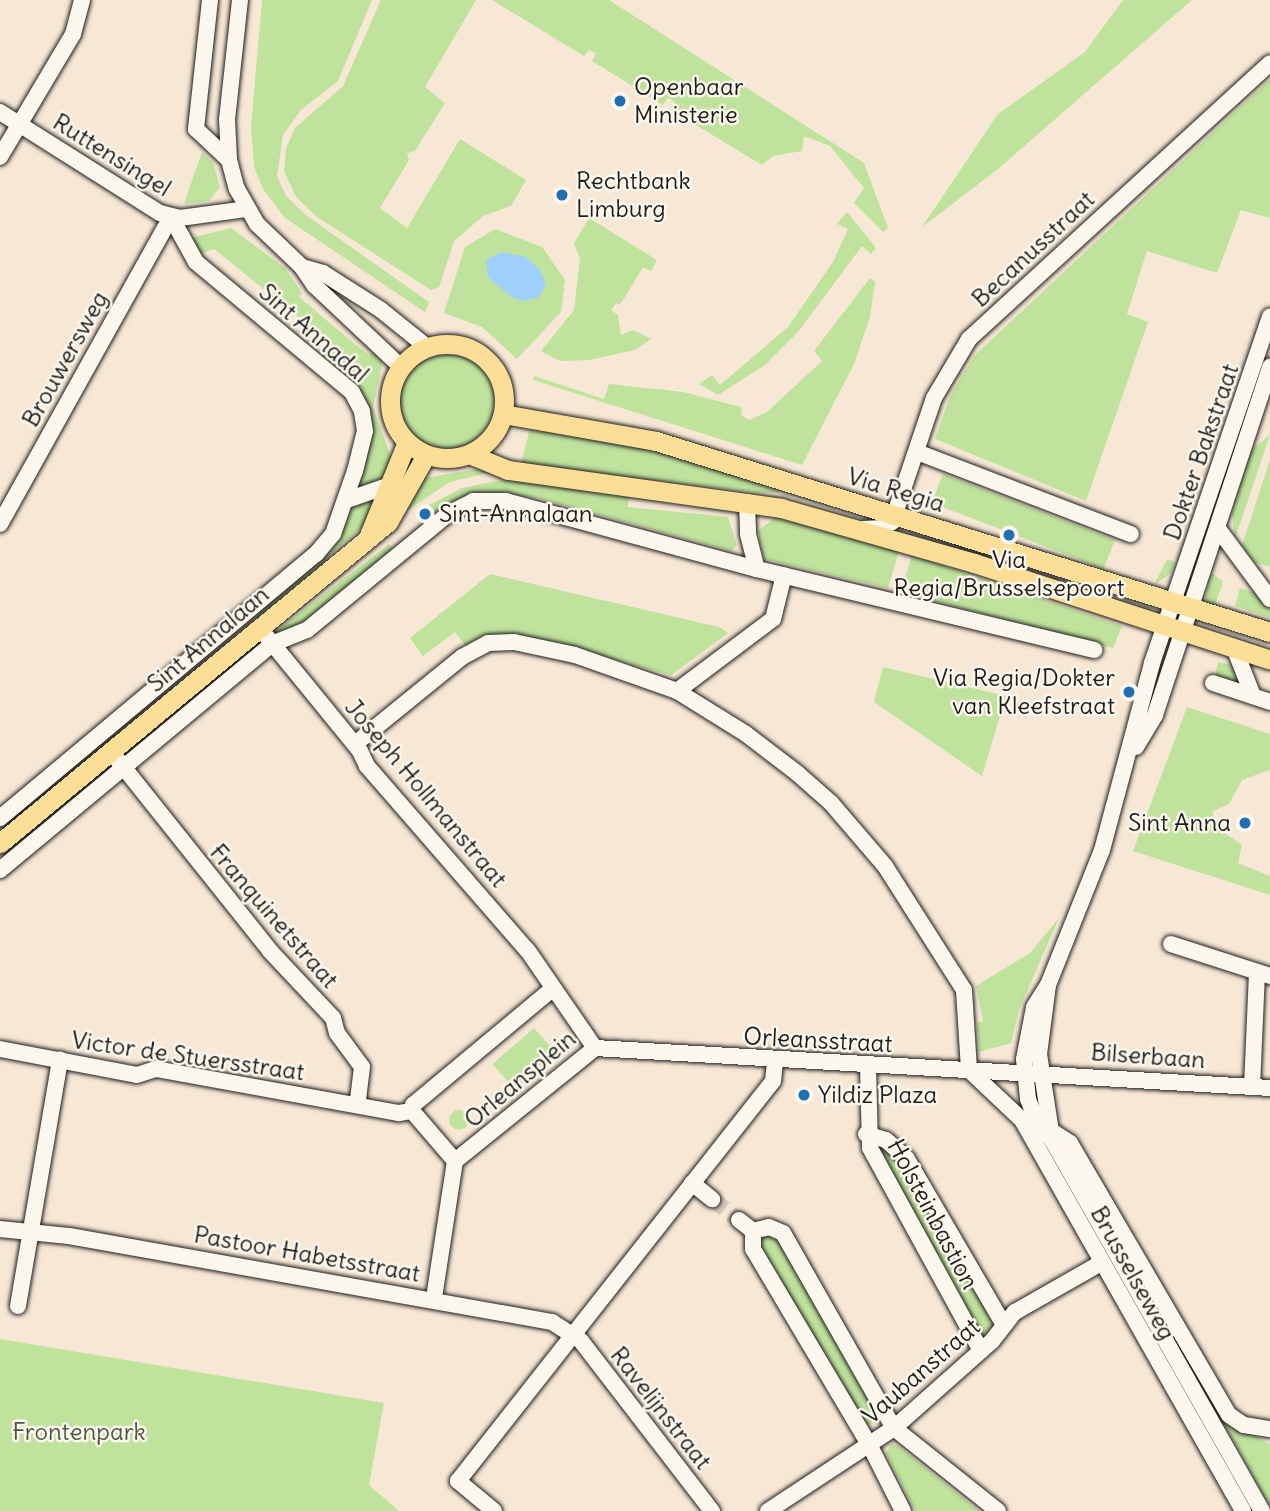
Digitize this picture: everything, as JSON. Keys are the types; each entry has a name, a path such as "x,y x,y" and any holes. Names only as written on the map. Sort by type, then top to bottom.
{"main road":[{"path":"457,345 486,359 503,388 503,414 492,436 469,454 450,459 426,455 407,442 390,408 390,390 401,366 427,348 457,345"},
{"name":"Via Regia","path":"503,414 656,441 1270,632"},
{"name":"Sint Annalaan","path":"0,843 111,751 266,636 368,537 407,442"},
{"name":"Via Regia","path":"469,454 508,470 747,502 974,564 1270,660"},
{"path":"368,537 393,517 426,455"}],"street":[{"path":"0,157 73,34 82,0"},
{"path":"210,0 196,129 229,160"},
{"path":"240,0 228,106 229,160 247,209"},
{"name":"Becanusstraat","path":"896,515 934,398 969,339 1270,63"},
{"name":"Ruttensingel","path":"0,112 171,217 247,209"},
{"name":"Sint Annadal","path":"247,209 302,267 314,285 401,366"},
{"name":"Sint Annadal","path":"171,217 195,261 356,397 365,436 345,503"},
{"name":"Brouwersweg","path":"0,524 171,217"},
{"name":"Sint Annadal","path":"302,267 323,273 373,304 427,348"},
{"name":"Dokter Bakstraat","path":"1173,630 1172,601 1270,317"},
{"name":"Dokter Bakstraat","path":"1173,630 1192,608 1270,367"},
{"path":"1243,401 1254,418 1270,424"},
{"name":"Via Regia","path":"916,452 1131,534"},
{"path":"345,503 387,486"},
{"name":"Sint Annalaan","path":"1,868 124,767 266,636 307,630 437,523 472,501 506,501 757,569"},
{"path":"747,502 748,534 757,569 1094,650"},
{"name":"Sint Annalaan","path":"0,818 316,554 333,534 345,503"},
{"path":"851,530 886,527 896,515"},
{"path":"1219,530 1264,585 1270,599"},
{"path":"677,691 773,619 784,575"},
{"name":"Brusselseweg","path":"1173,630 1139,709 1130,758 1091,881 1048,985 1031,1014 1032,1070 1051,1135 1262,1511"},
{"name":"Joseph Hollmanstraat","path":"266,636 355,744 376,777 528,951 552,989"},
{"path":"355,744 461,657 488,643 514,642 575,655 677,691 746,734 797,773 831,803 892,874 964,990 969,1070"},
{"path":"1235,650 1253,696"},
{"path":"1213,683 1270,702"},
{"name":"Franquinetstraat","path":"98,736 227,900 333,1018 337,1033 362,1067 356,1105"},
{"path":"1171,944 1264,975 1252,1087"},
{"name":"Orleansplein","path":"552,989 594,1041 595,1048 455,1161 412,1111 413,1105 552,989"},
{"name":"Orleansstraat","path":"595,1048 868,1066 1032,1070"},
{"name":"Victor de Stuersstraat","path":"0,1049 137,1075 156,1069 356,1105 412,1111"},
{"path":"18,1306 60,1060"},
{"path":"495,1511 458,1481 773,1081 775,1061"},
{"name":"Holsteinbastion","path":"868,1066 866,1133 981,1351"},
{"name":"Brusselseweg","path":"969,1070 1022,1120 1238,1509"},
{"name":"Bilserbaan","path":"1032,1070 1270,1088"},
{"name":"Holsteinbastion","path":"866,1133 887,1140 907,1159 1004,1325"},
{"name":"Brusselseweg","path":"1051,1135 1070,1143 1221,1404 1236,1421 1270,1429"},
{"path":"434,1298 455,1161"},
{"path":"692,1183 712,1199"},
{"path":"739,1220 753,1231"},
{"path":"753,1231 769,1227 783,1233 894,1428 998,1511"},
{"name":"Pastoor Habetsstraat","path":"0,1229 434,1298 544,1320 573,1334"},
{"path":"753,1231 753,1250 870,1446 903,1511"},
{"name":"Vaubanstraat","path":"768,1511 894,1428 981,1351 1015,1312 1101,1264"},
{"name":"Ravelijnstraat","path":"573,1334 712,1511"}],"green space":[{"path":"262,0 372,0 338,81 301,110 283,135 277,176 286,196 307,216 429,302 425,312 285,218 263,189 254,167 251,127"},
{"path":"381,0 476,0 425,87 445,103 415,151 407,153 409,160 380,208 407,228 460,139 526,180 511,206 483,216 454,241 439,287 431,290 317,217 296,197 284,171 286,149 295,128 343,86"},
{"path":"492,0 609,0 864,163 888,228 883,232 854,203 864,188 830,146 804,136 802,151 773,156 762,165 671,110 675,102 668,98 663,105 592,61 596,54 589,50 584,56"},
{"path":"1123,0 1192,0 998,169 922,227 998,114 1085,52"},
{"path":"1270,79 1270,218 1241,210 1217,273 1147,251 1127,314 1148,322 1086,501 935,439 950,396 974,356"},
{"path":"202,152 213,163 220,187 209,201 184,204"},
{"path":"847,212 876,248 871,254 862,246 798,332 765,365 718,395 699,384 712,375 720,385 788,327 833,262 848,229 837,224"},
{"path":"589,218 657,260 651,271 643,267 620,305 616,303 611,310 618,315 621,335 633,330 651,339 635,350 589,360 560,361 541,351 574,310 580,259 574,243"},
{"path":"231,228 285,268 302,293 299,297 356,345 369,355 377,348 383,360 373,407 391,457 371,515 360,529 257,618 253,612 322,553 369,434 322,357 331,343 214,249 197,255 190,241 194,237"},
{"path":"495,229 542,247 565,280 561,312 517,359 482,327 444,313 465,247"},
{"path":"870,278 875,282 870,317 854,364 802,465 533,380 534,376 604,399 609,384 683,392 741,407 742,416 749,420 767,412 822,361 814,351"},
{"path":"446,354 464,358 480,368 490,384 494,402 490,420 480,436 464,446 446,450 428,446 412,436 402,420 398,402 402,384 412,368 428,358"},
{"path":"530,428 640,445 779,488 778,493 758,493 521,464"},
{"path":"1270,435 1235,539 1232,512 1251,450"},
{"path":"1270,460 1270,567 1256,563 1242,545"},
{"path":"484,468 492,472 450,482 405,512 425,478"},
{"path":"943,474 1115,540 1104,569 932,503"},
{"path":"503,480 629,494 628,507 728,517 737,545 732,551 537,498 490,494 304,624 279,636 275,632 389,544 393,549 435,514 429,505 462,488"},
{"path":"777,516 899,551 888,588 764,559 758,531"},
{"path":"912,555 1122,626 1113,648 901,592"},
{"path":"1167,559 1175,562 1171,573 1154,585"},
{"path":"1212,573 1223,582 1215,605 1204,602"},
{"path":"490,574 719,627 728,633 671,675 513,633 484,636 465,645 455,632 423,656 410,638"},
{"path":"1240,588 1260,594 1270,608 1270,618 1235,606"},
{"path":"1218,662 1233,665 1241,685 1215,676"},
{"path":"883,667 1006,696 982,776 874,702"},
{"path":"1187,707 1270,734 1270,770 1242,780 1229,804 1213,811 1214,826 1242,845 1238,863 1270,876 1270,895 1133,851"},
{"path":"1059,918 1019,1010 1011,1043 979,1052 977,1022 983,1022 976,986 1030,953"},
{"path":"534,1028 556,1053 514,1089 492,1064"},
{"path":"459,1110 466,1113 469,1120 466,1127 459,1130 452,1127 449,1120 452,1113"},
{"path":"888,1148 908,1172 995,1326 991,1333 980,1333 889,1171 881,1154"},
{"path":"760,1232 780,1239 881,1418 865,1427 754,1242"},
{"name":"Frontenpark","path":"0,1339 384,1403 369,1485 399,1511 0,1511"},
{"path":"1221,1418 1270,1444 1270,1507 1229,1432"},
{"path":"891,1444 898,1446 979,1511 915,1511 886,1453"}],"water":[{"path":"501,252 526,257 540,270 546,285 538,298 522,301 510,296 488,277 486,260"}],"tunnel":[{"path":"712,1199 739,1220"}],"place":[{"name":"Openbaar Ministerie","path":"620,101"},
{"name":"Rechtbank Limburg","path":"562,195"},
{"name":"Sint-Annalaan","path":"425,514"},
{"name":"Via Regia/Brusselsepoort","path":"1009,535"},
{"name":"Via Regia/Dokter van Kleefstraat","path":"1129,692"},
{"name":"Sint Anna","path":"1245,823"},
{"name":"Yildiz Plaza","path":"804,1095"}]}
